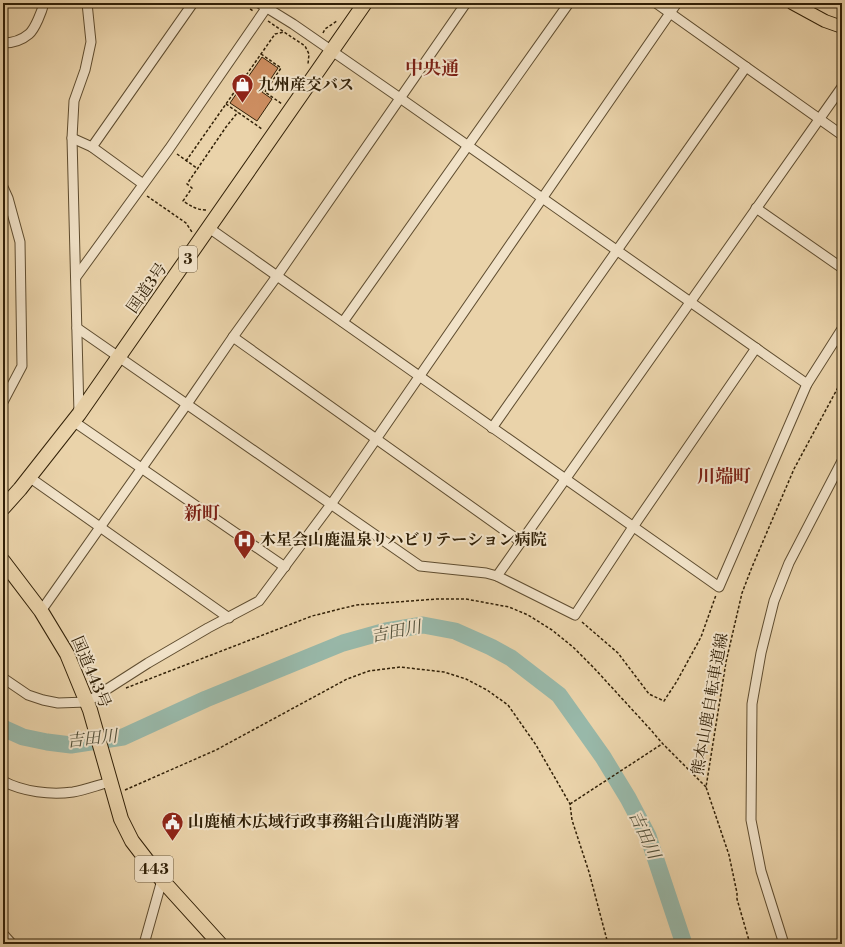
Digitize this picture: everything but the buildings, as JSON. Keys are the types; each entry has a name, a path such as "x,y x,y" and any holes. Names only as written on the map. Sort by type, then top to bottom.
{"highway":[{"name":"国道3号","path":"3,508 76,418 365,3"},
{"name":"国道443号","path":"3,560 41,611 67,654 89,706 121,819 132,841 162,880 220,944"}],"main road":[{"path":"792,3 825,21 842,28"}],"street":[{"path":"3,43 11,44 30,34 42,11 44,3"},
{"path":"92,147 193,3"},
{"path":"41,611 277,276 466,3"},
{"path":"343,322 569,3"},
{"path":"656,3 842,135"},
{"path":"3,678 28,696 58,704 89,706 148,663 208,628 259,601 332,503 677,3"},
{"path":"89,5 91,42 85,70 74,101 72,138 77,328 76,418 142,469 285,567"},
{"path":"76,277 169,148 265,5 808,384"},
{"path":"492,428 746,67"},
{"path":"497,576 842,87"},
{"path":"72,138 92,147 143,184"},
{"path":"3,187 6,204 20,242 22,366 3,402"},
{"path":"756,208 842,268"},
{"path":"209,228 719,587 808,384 842,329"},
{"path":"77,328 332,503 420,566 486,573 497,576 575,615 633,527 756,348"},
{"path":"233,337 522,542"},
{"path":"784,944 761,872 751,820 752,704 774,601 789,563 842,461"},
{"path":"29,477 229,618"},
{"path":"3,781 28,790 56,793 112,788"},
{"path":"144,944 162,880"},
{"path":"3,934 12,944"}],"path":[{"path":"317,42 325,29 339,20"},
{"path":"186,160 275,34 284,32 306,46 309,54 308,67"},
{"path":"261,54 281,68 265,92 283,105"},
{"path":"226,104 265,131"},
{"path":"211,210 200,210 183,201 192,188 187,184 238,112"},
{"path":"169,148 198,169"},
{"path":"145,194 186,223 194,234"},
{"name":"熊本山鹿自転車道線","path":"706,786 726,662 742,594 794,469 842,380"},
{"path":"575,615 618,653 649,694 664,701 678,681 701,637 719,587"},
{"name":"熊本山鹿自転車道線","path":"124,689 312,616 356,605 437,599 466,599 509,607 528,615 552,630 573,647 594,668 662,744 706,786"},
{"path":"112,788 216,750 347,679 369,671 400,667 444,672 466,679 487,690 508,705 536,745 570,804 572,820 589,872 608,944"},
{"path":"570,804 662,744"},
{"path":"706,786 729,855 737,899 750,944"}],"waterway":[{"name":"吉田川","path":"3,728 23,737 71,745 123,737 206,699 343,643 386,631 423,625 455,631 491,647 511,658 559,695 603,757 628,798 648,836 684,944"}],"place":[{"name":"九州産交バス","path":"242,104"},
{"name":"木星会山鹿温泉リハビリテーション病院","path":"244,560"},
{"name":"山鹿植木広域行政事務組合山鹿消防署","path":"173,842"}],"district":[{"name":"中央通","path":"432,68"},
{"name":"川端町","path":"724,476"},
{"name":"新町","path":"202,513"}]}
